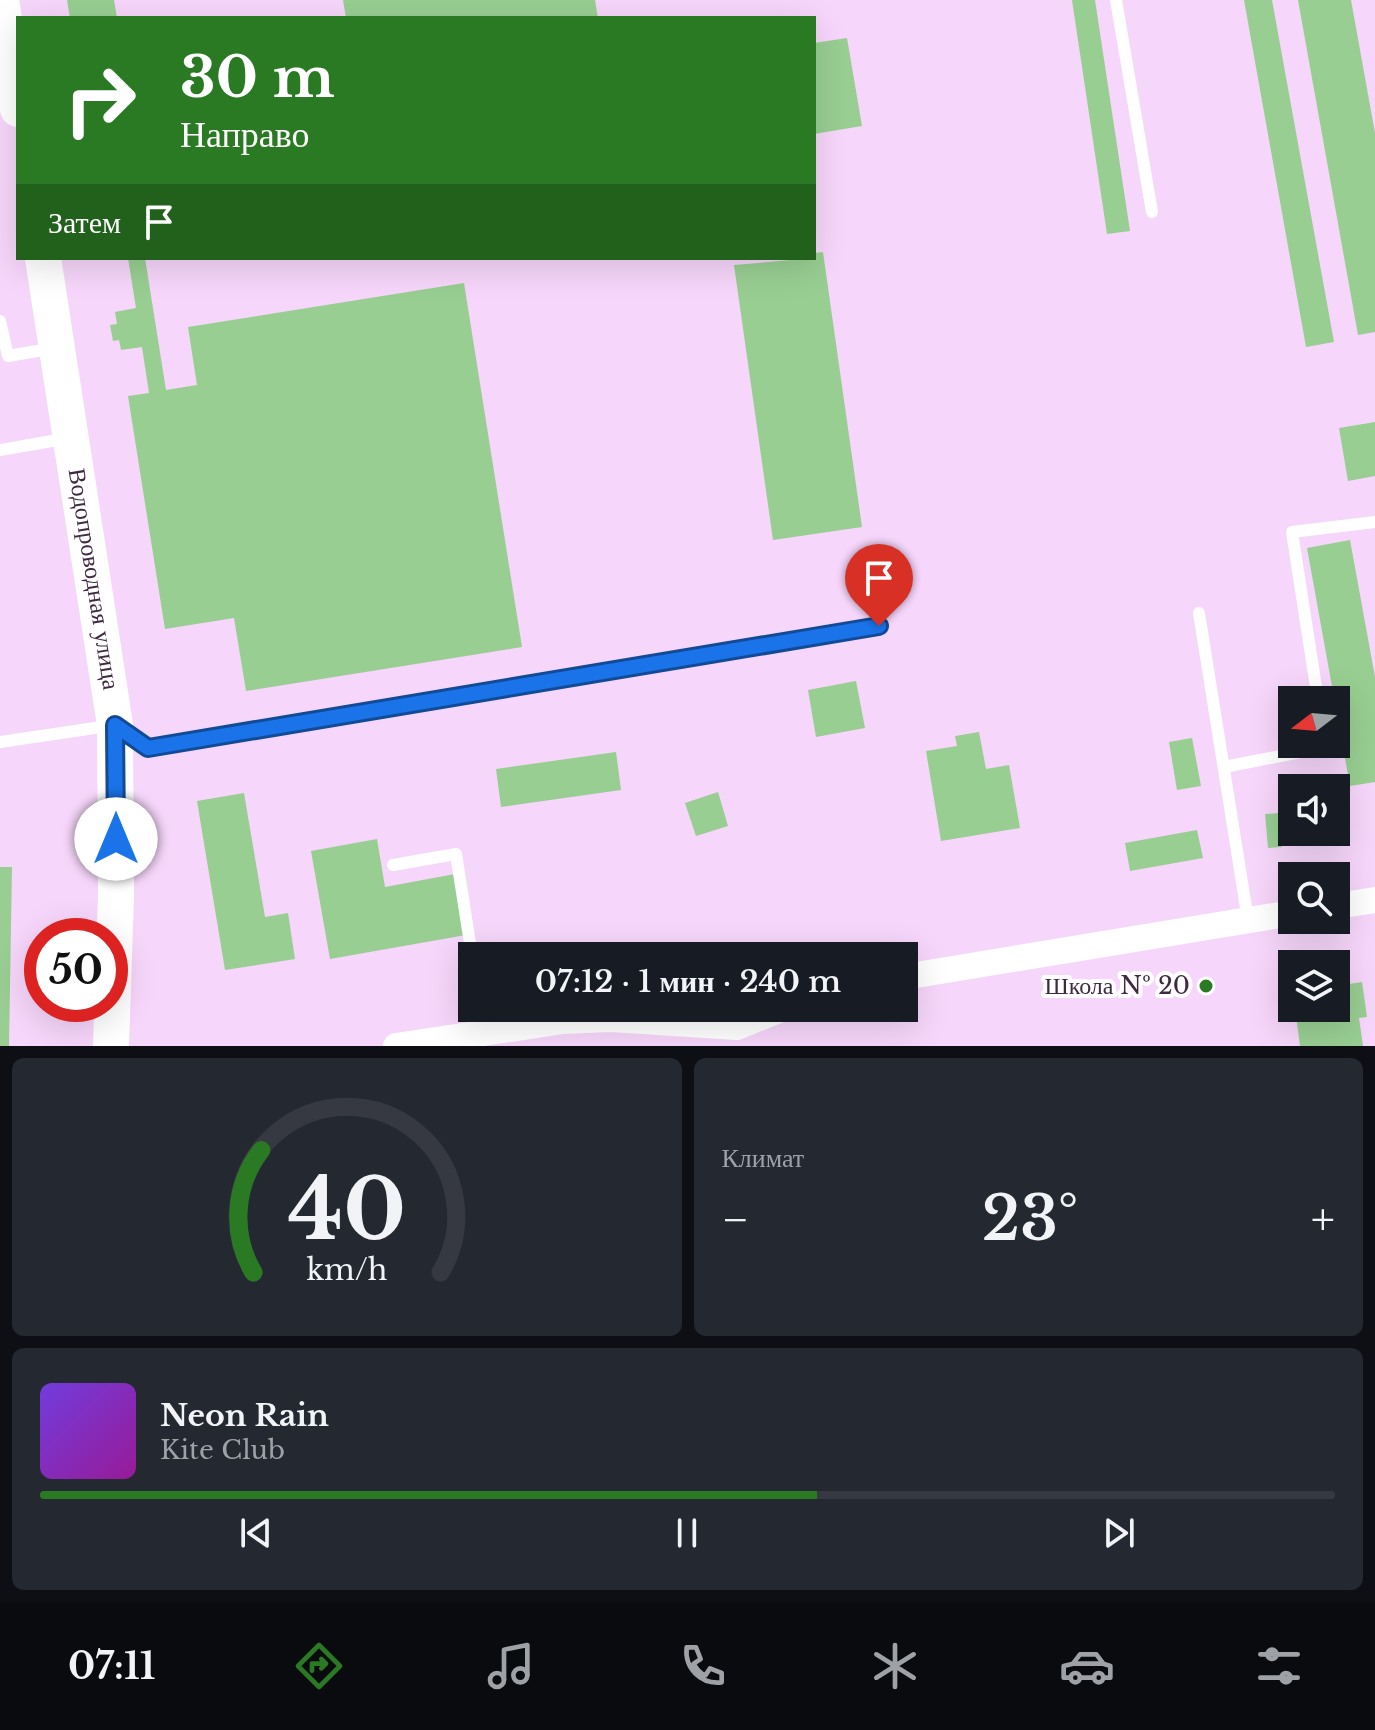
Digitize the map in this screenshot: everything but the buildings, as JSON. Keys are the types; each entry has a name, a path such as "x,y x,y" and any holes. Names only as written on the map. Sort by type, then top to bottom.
{"main road":[{"path":"1,0 16,96"},
{"name":"Водопроводная улица","path":"43,260 115,725 116,896 111,1046"}],"street":[{"path":"1350,904 1375,900"},
{"path":"918,975 1278,915"},
{"path":"396,1046 556,1022"},
{"path":"658,1022 737,1027 749,1022"}],"lane":[{"path":"1116,0 1152,212"},
{"path":"0,321 8,356 58,348"},
{"path":"0,450 72,437"},
{"path":"1316,686 1292,532 1375,522"},
{"path":"1199,613 1248,920"},
{"path":"0,742 115,725 148,748 879,626"},
{"path":"1224,767 1278,757"},
{"path":"393,865 456,854 470,942"}],"place":[{"name":"Школа № 20","path":"1206,986"}],"route":[{"path":"116,839 115,725 148,748 879,626"}]}
